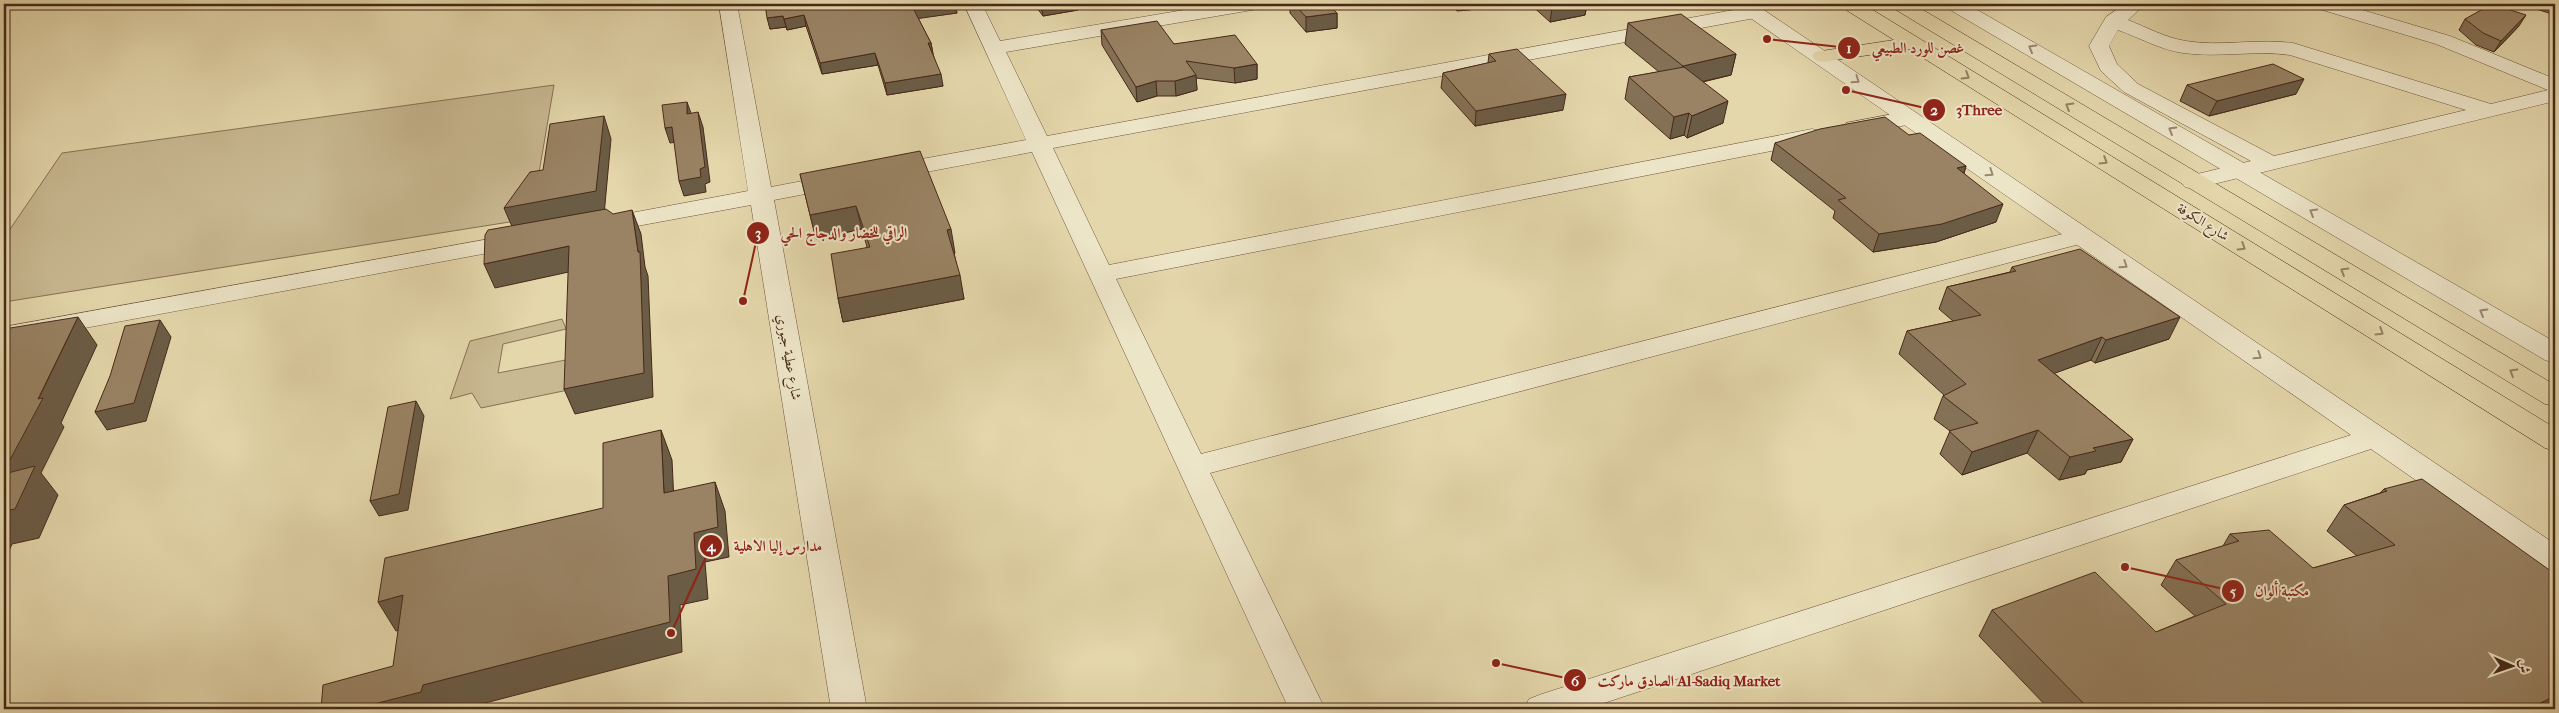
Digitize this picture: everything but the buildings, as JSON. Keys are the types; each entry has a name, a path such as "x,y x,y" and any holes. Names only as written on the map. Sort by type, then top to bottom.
{"highway":[{"name":"شارع الكوفة","path":"1850,4 2555,441"},
{"path":"1900,4 2193,182 2555,397"},
{"path":"1822,56 1913,43"}],"street":[{"name":"شارع عطية جبوري","path":"728,4 849,709"},
{"path":"973,4 1307,709"},
{"path":"994,48 1252,4"},
{"path":"1954,4 2555,354"},
{"path":"2133,4 2113,20 2104,32 2099,46 2108,67 2131,88 2272,163"},
{"path":"2323,4 2443,40 2555,86"},
{"path":"579,230 1749,8 1822,56 1909,118 2555,560"},
{"path":"2113,20 2182,47 2205,50 2271,46 2293,49 2492,111"},
{"path":"2193,182 2555,95"},
{"path":"1101,274 1909,118"},
{"path":"4,336 549,235"},
{"path":"1192,467 2082,236"},
{"path":"1542,709 2376,437"}],"shaded area":[{"path":"554,85 535,196 516,221 4,302 4,238 62,153"},
{"path":"562,319 566,329 503,344 498,373 571,359 573,389 481,408 472,393 450,399 470,341"}],"place":[{"name":"غصن للورد الطبيعي","path":"1767,39"},
{"name":"3Three","path":"1846,90"},
{"name":"الراقي للخضار والدجاج الحي","path":"743,301"},
{"name":"مكتبة ألوان","path":"2125,567"},
{"name":"مدارس إليا الاهلية","path":"671,633"},
{"name":"الصادق ماركت Al-Sadiq Market","path":"1496,663"}]}
